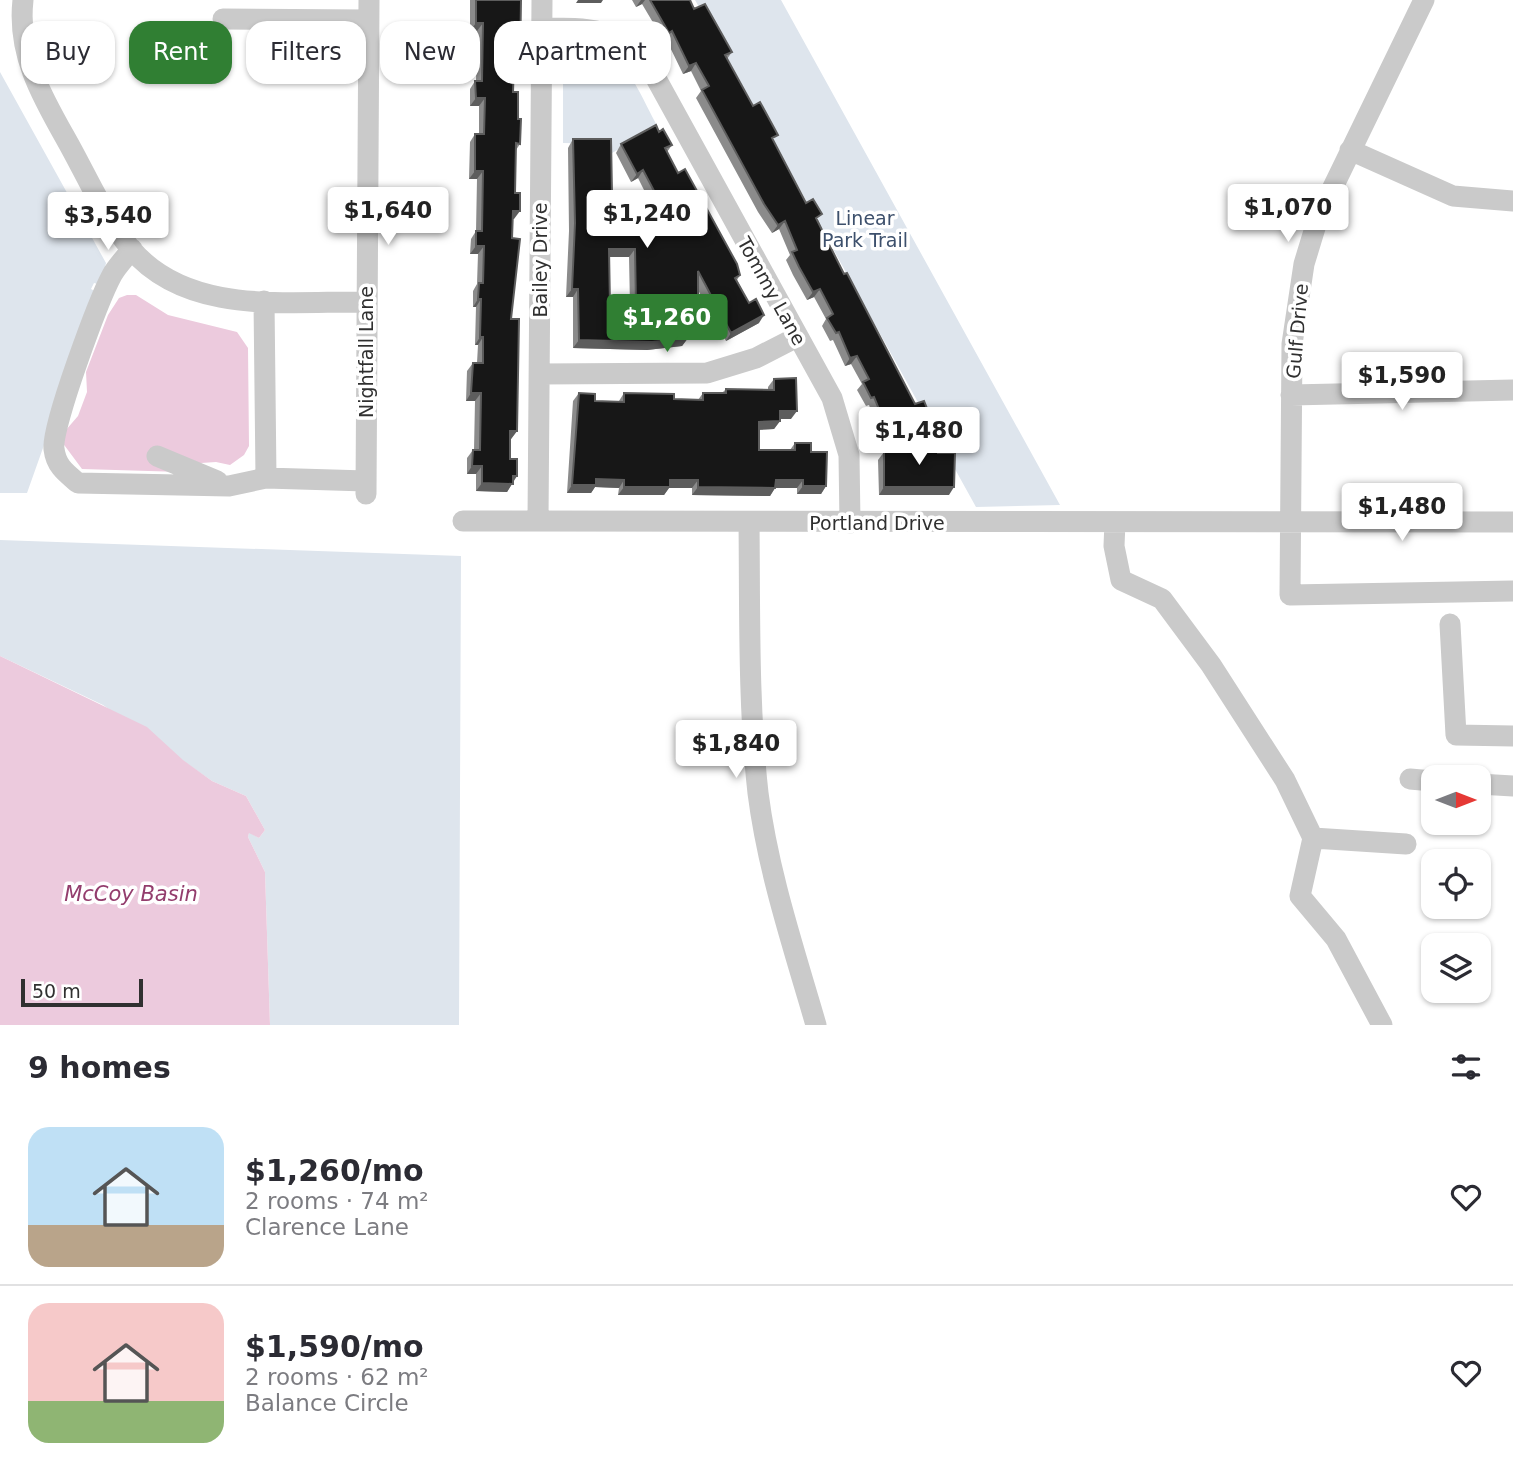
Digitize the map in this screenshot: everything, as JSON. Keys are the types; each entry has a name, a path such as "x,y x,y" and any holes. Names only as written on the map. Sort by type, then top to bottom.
{"street":[{"path":"23,0 22,39 34,77 114,226 151,269 201,294 264,301 367,302"},
{"name":"Bailey Drive","path":"542,0 542,21"},
{"name":"Gulf Drive","path":"1424,0 1318,218 1304,264 1292,344 1290,595 1513,592"},
{"path":"223,19 369,10"},
{"name":"Nightfall Lane","path":"266,478 366,488 369,10"},
{"name":"Bailey Drive","path":"538,521 542,84"},
{"name":"Tommy Lane","path":"657,84 832,398 847,440 850,523"},
{"path":"1350,150 1453,196 1513,201"},
{"path":"132,249 113,272 98,305 65,401 54,447 59,467 78,483 229,486 266,478 264,301"},
{"path":"540,374 707,373 756,358 797,337"},
{"path":"1291,395 1513,390"},
{"path":"157,456 229,486"},
{"name":"Portland Drive","path":"463,522 1513,522"},
{"path":"749,522 751,697 758,795 778,894 816,1025"},
{"path":"1115,522 1114,546 1121,580 1162,598 1211,665 1285,780 1313,838 1300,896 1336,939 1382,1025"},
{"path":"1450,624 1456,735 1513,736"},
{"path":"1410,779 1421,780"},
{"path":"1491,785 1513,786"},
{"path":"1313,838 1406,844"}],"green space":[{"name":"Linear Park Trail","path":"695,0 781,0 1060,505 976,507"},
{"path":"0,72 106,263 101,285 94,283 91,289 98,293 27,493 0,493"},
{"path":"563,84 635,84 658,127 612,153 606,144 563,143"},
{"path":"0,540 461,556 459,1025 270,1025 265,872 248,837 249,832 259,838 265,830 246,796 212,781 103,705 0,656"}],"water":[{"path":"136,295 168,315 237,332 248,348 249,446 244,455 230,465 216,462 186,464 182,472 82,469 59,438 78,416 87,392 86,372 108,315 119,298"},
{"name":"McCoy Basin","path":"0,656 147,727 183,760 212,781 246,796 265,830 259,838 249,833 248,837 265,872 270,1025 0,1025"}],"building":[{"path":"476,0 521,0 521,21 494,21 494,84 513,84 513,92 518,92 518,119 521,119 520,144 516,143 515,193 520,193 520,211 513,211 512,238 520,239 511,319 519,319 517,431 510,431 510,459 517,459 517,476 513,476 513,484 482,483 482,466 472,466 473,450 480,450 481,393 471,393 473,363 483,363 483,337 480,337 481,299 478,299 479,283 483,283 484,246 476,246 476,231 482,231 483,171 475,171 475,134 484,134 485,98 476,98 475,84 482,81 483,23 476,21"},
{"path":"650,0 690,0 694,9 705,4 732,52 725,55 753,106 760,102 778,135 772,138 806,203 813,199 822,214 816,218 844,274 847,273 915,404 924,401 930,416 898,429 897,419 885,424 874,397 871,398 863,382 869,379 857,356 850,358 839,332 836,333 827,318 833,314 820,289 813,292 799,267 792,252 797,250 785,221 778,225 764,204 702,90 709,86 696,63 689,66 671,32 671,21 662,21"},
{"path":"656,125 659,132 663,129 672,145 665,148 678,173 685,169 737,264 740,275 735,278 749,303 756,299 764,315 731,333 698,271 698,314 688,313 688,338 652,342 579,340 578,289 572,289 575,223 573,139 611,139 612,193 618,193 618,206 662,206 643,170 637,174 621,144","holes":["609,249 635,249 636,306 610,306"]},
{"path":"796,378 797,411 780,411 780,421 759,422 759,450 795,450 795,443 811,443 811,452 827,452 826,486 803,486 803,480 776,480 775,488 698,487 698,480 670,480 670,487 624,487 624,480 596,479 596,485 572,485 579,393 595,394 595,401 624,402 624,393 674,394 674,399 703,400 703,393 726,393 726,389 774,390 774,379"},
{"path":"898,443 938,444 938,453 955,453 954,487 884,487 884,452 898,452"}]}
